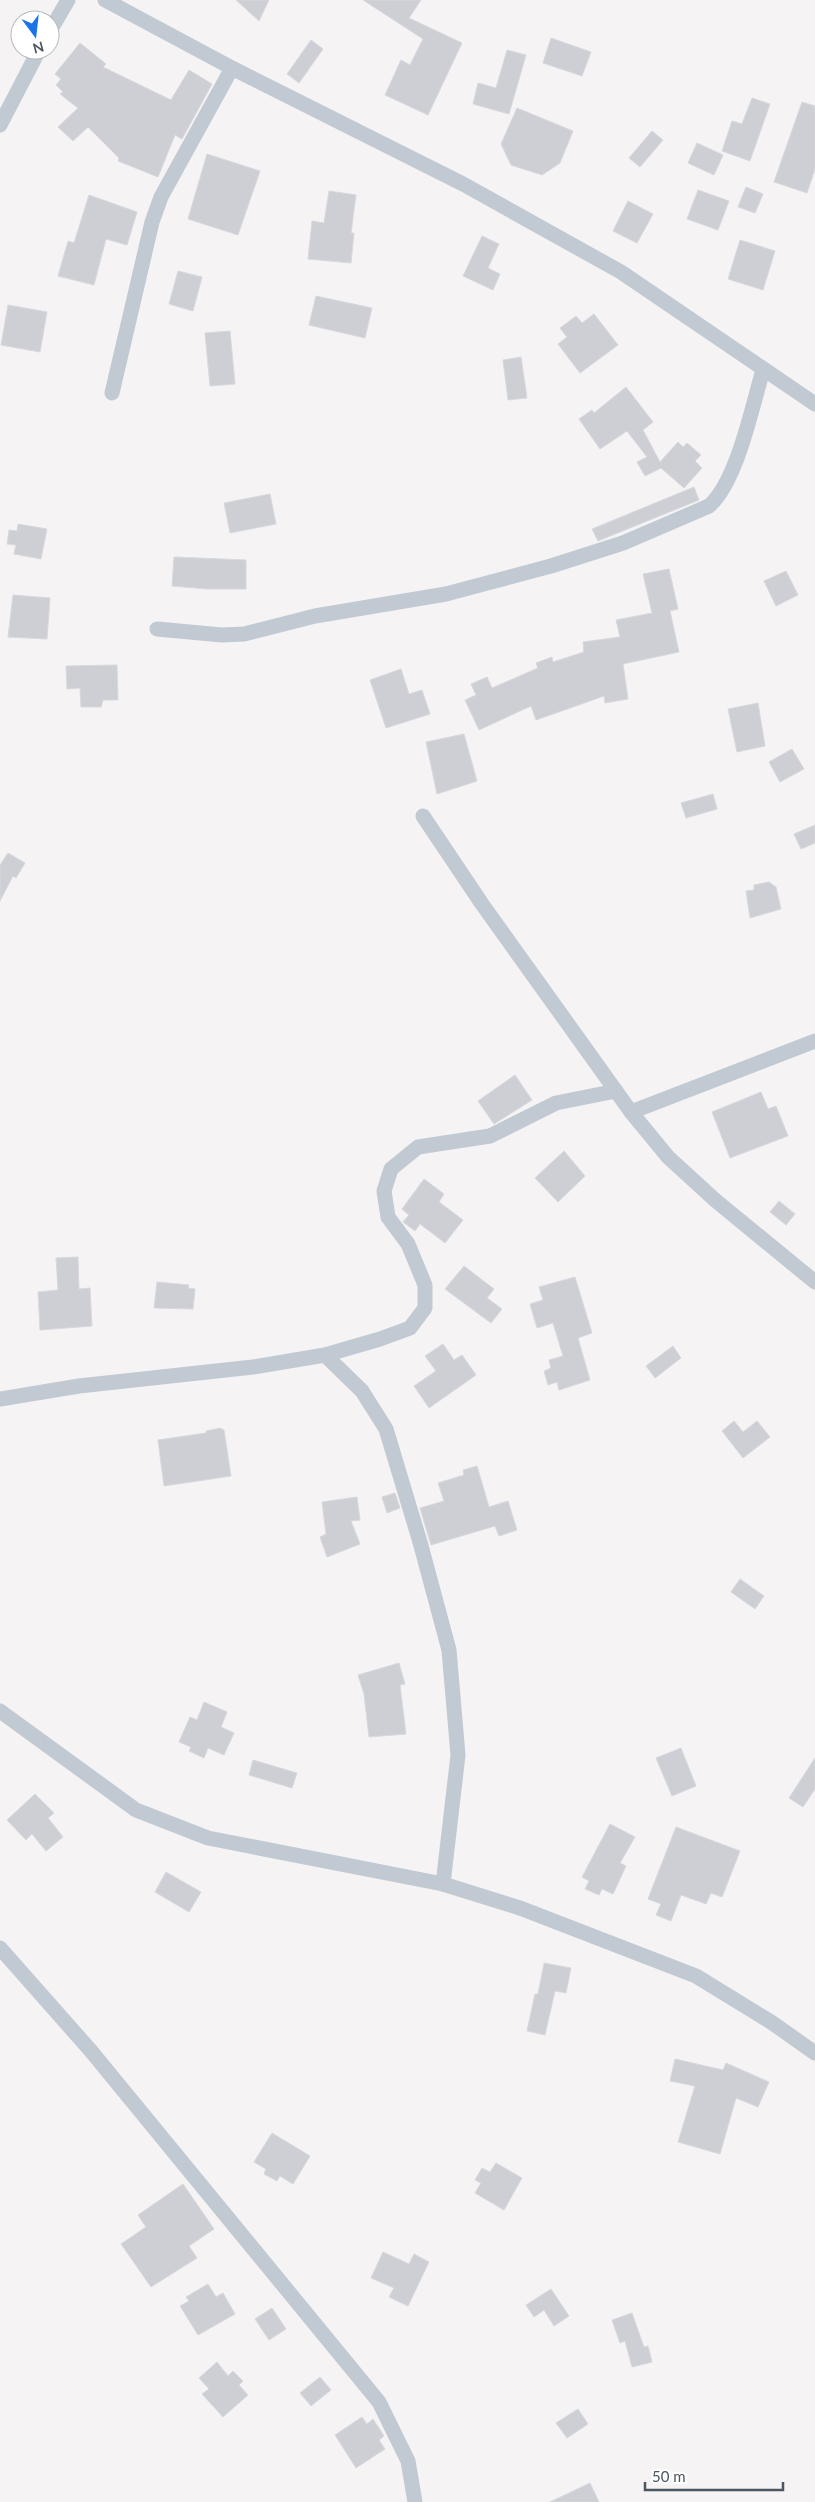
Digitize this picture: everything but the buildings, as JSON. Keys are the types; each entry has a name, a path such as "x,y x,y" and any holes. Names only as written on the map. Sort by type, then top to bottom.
{"street":[{"path":"60,14 68,0"},
{"path":"105,0 232,68 463,184 621,272 815,404"},
{"path":"0,126 35,60"},
{"path":"112,393 155,214 161,197 232,68"},
{"path":"157,629 222,635 244,634 315,616 446,594 552,566 623,542 709,506 720,497 734,465 763,370"},
{"path":"423,816 482,904 631,1112 668,1157 715,1200 815,1282"},
{"path":"631,1112 815,1041"},
{"path":"0,1398 79,1386 253,1367 326,1355 410,1328 425,1308 425,1285 408,1244 388,1217 384,1191 391,1169 418,1146 490,1136 556,1103 616,1091"},
{"path":"326,1355 362,1390 386,1429 420,1542 449,1650 458,1754 442,1884"},
{"path":"0,1710 136,1810 208,1838 442,1884 520,1908 696,1976 771,2022 815,2054"},
{"path":"0,1948 91,2050 379,2402 408,2460 415,2502"}]}
